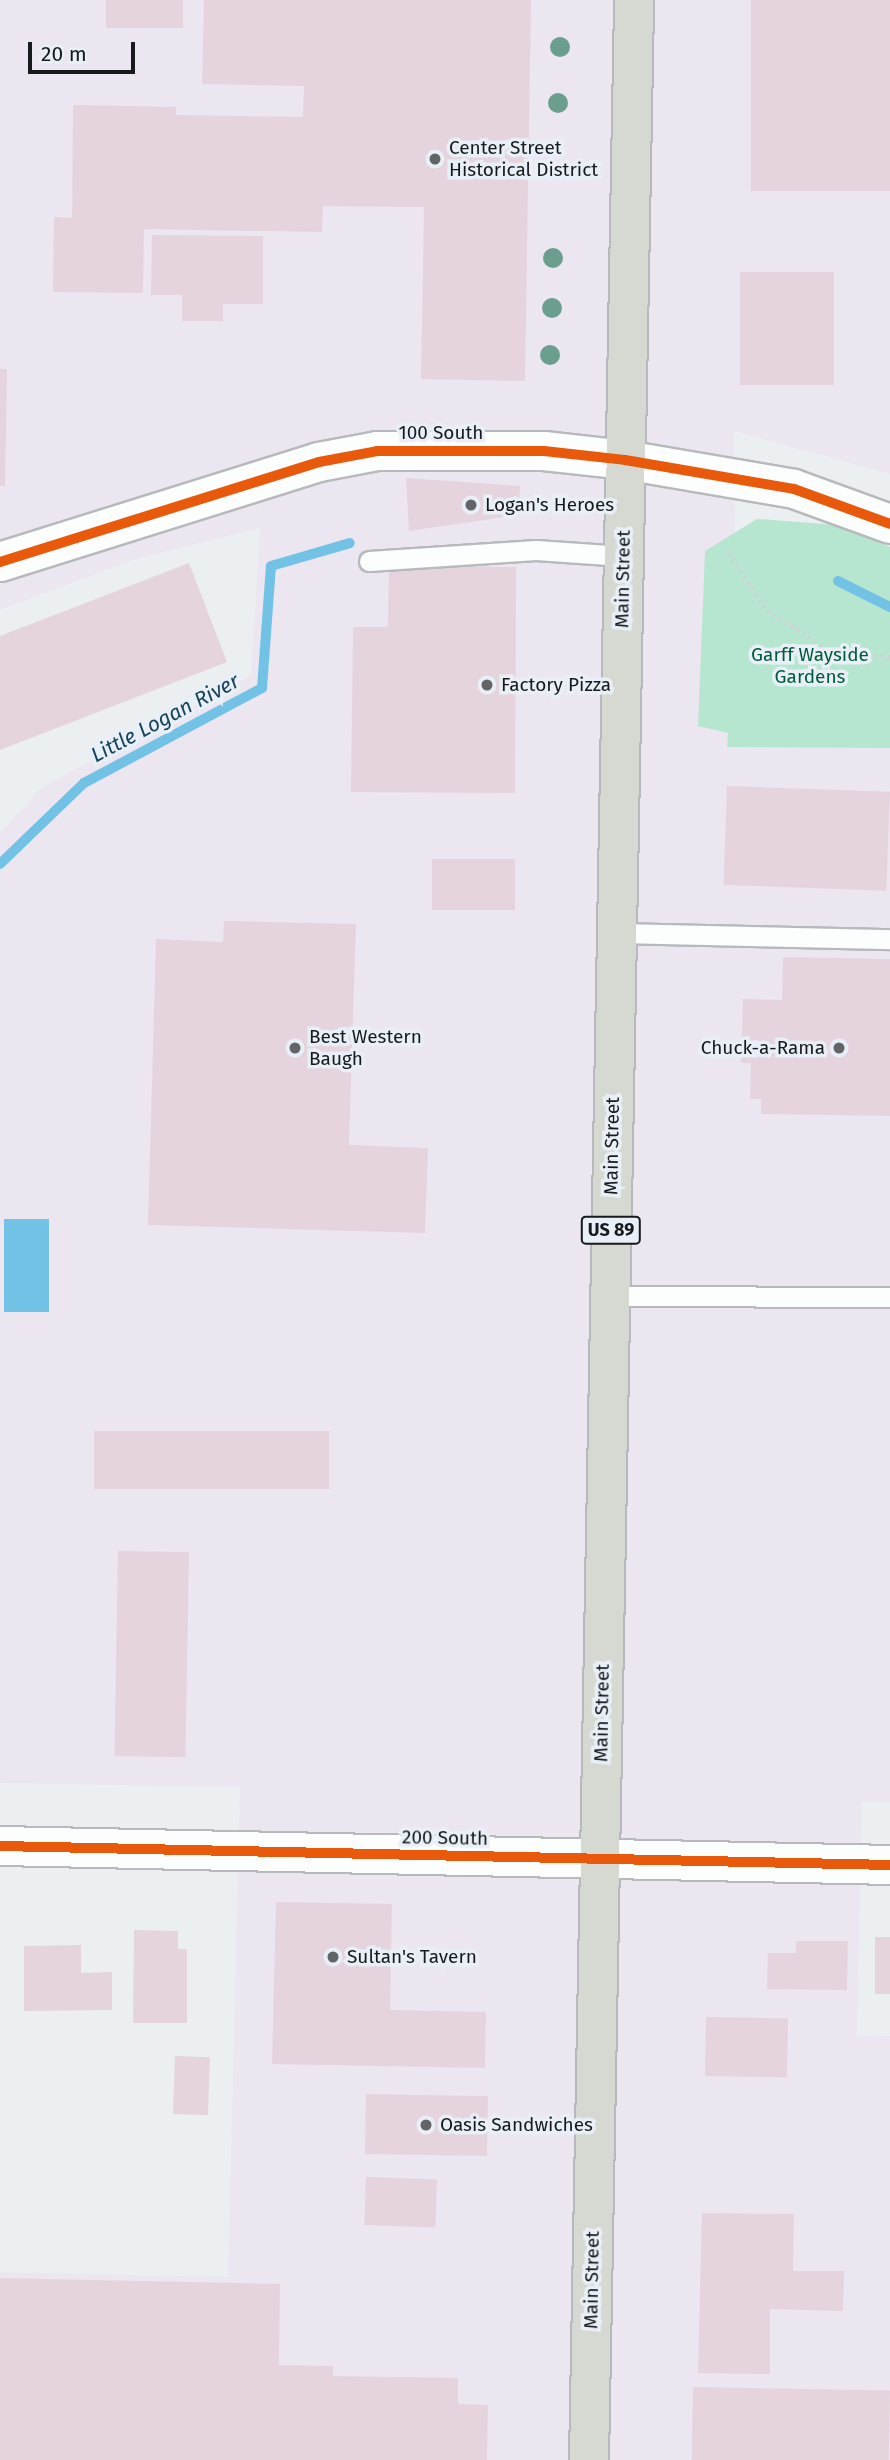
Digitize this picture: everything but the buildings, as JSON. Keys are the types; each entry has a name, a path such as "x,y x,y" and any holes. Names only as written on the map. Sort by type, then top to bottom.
{"highway":[{"name":"Main Street","path":"589,2460 634,0"}],"street":[{"name":"100 South","path":"0,562 319,462 377,450 544,450 625,460 794,489 890,524"},
{"name":"200 South","path":"0,1846 890,1865"}],"lane":[{"path":"369,561 536,550 623,556"},
{"path":"616,933 890,939"},
{"path":"610,1296 890,1297"}],"path":[{"path":"729,553 767,611 832,651 890,657"}],"shaded area":[{"path":"0,0 890,0 890,474 734,431 735,550 727,746 890,748 890,1802 862,1801 857,2035 890,2036 890,2460 0,2460 0,2272 228,2277 240,1787 0,1783 0,833 41,788 251,675 260,528 136,559 0,610"}],"green space":[{"name":"Garff Wayside Gardens","path":"757,519 838,525 890,547 890,748 727,747 728,733 698,726 705,551"}],"water":[{"path":"4,1219 49,1219 49,1312 4,1312"}],"waterway":[{"name":"Little Logan River","path":"0,864 84,783 262,688 271,566 350,543"},
{"name":"Little Logan River","path":"838,581 890,607"}],"cycle path":[{"path":"0,562 319,462 377,451 544,451 625,460 794,489 890,524"},
{"path":"0,1846 890,1865"}],"place":[{"name":"Center Street Historical District","path":"435,159"},
{"name":"Logan's Heroes","path":"471,505"},
{"name":"Factory Pizza","path":"487,685"},
{"name":"Best Western Baugh","path":"295,1048"},
{"name":"Chuck-a-Rama","path":"839,1048"},
{"name":"Sultan's Tavern","path":"333,1957"},
{"name":"Oasis Sandwiches","path":"426,2125"}]}
